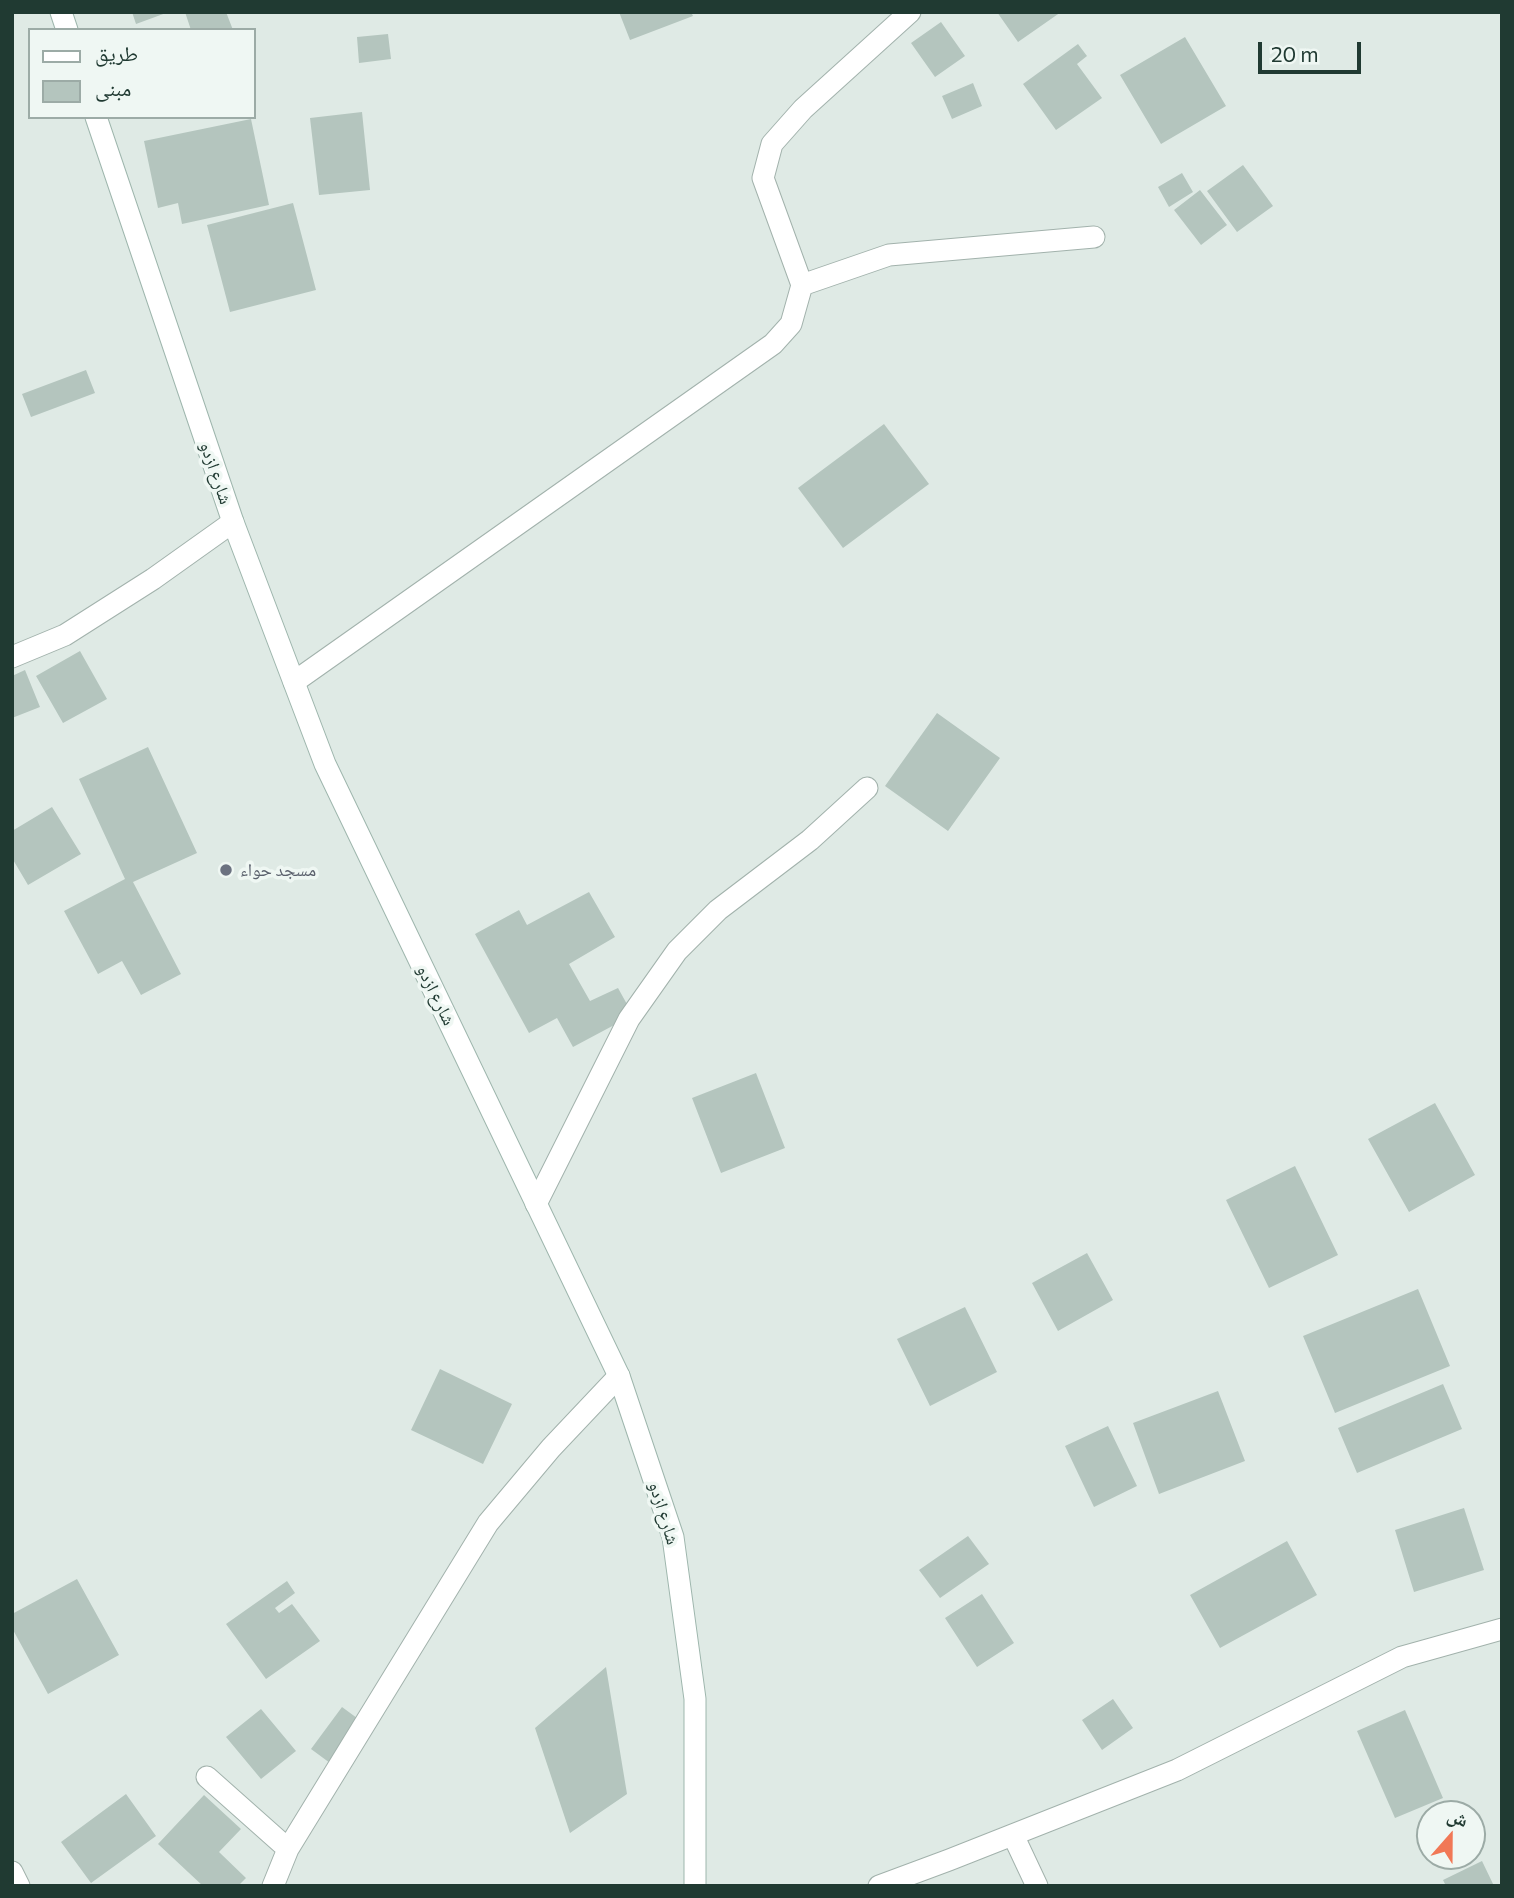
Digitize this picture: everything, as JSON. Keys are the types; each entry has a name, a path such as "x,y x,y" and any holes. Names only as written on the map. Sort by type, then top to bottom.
{"street":[{"path":"294,681 773,344 791,324 802,285 763,178 772,144 803,109 910,12"},
{"name":"شارع ازدو","path":"97,119 233,522 326,764 619,1376 673,1537 695,1699 695,1886"},
{"path":"802,285 889,255 1094,237"},
{"path":"12,657 65,635 153,579 233,522"},
{"path":"536,1205 629,1019 677,951 718,910 810,840 867,788"},
{"path":"273,1886 288,1849 488,1523 551,1448 619,1376"},
{"path":"879,1886 1177,1770 1402,1657 1502,1629"},
{"path":"207,1777 288,1849"},
{"path":"1013,1835 1037,1886"},
{"path":"12,1871 19,1886"}],"building":[{"path":"132,12 166,12 166,13 136,24"},
{"path":"185,12 226,12 232,28 190,28"},
{"path":"619,12 691,12 693,16 630,40"},
{"path":"997,12 1061,12 1018,42"},
{"path":"941,22 965,56 935,77 911,43"},
{"path":"388,34 391,59 359,63 357,37"},
{"path":"1185,37 1226,106 1161,144 1120,75"},
{"path":"1078,44 1087,56 1077,64 1102,98 1056,130 1023,84"},
{"path":"973,83 982,106 952,119 942,96"},
{"path":"362,112 370,190 319,195 310,118"},
{"path":"251,119 269,205 182,224 178,203 158,208 144,141"},
{"path":"1243,165 1273,206 1237,232 1207,191"},
{"path":"1182,173 1193,192 1169,207 1158,187"},
{"path":"1200,190 1227,225 1201,245 1174,210"},
{"path":"293,203 316,290 230,312 207,225"},
{"path":"86,370 95,393 31,417 22,394"},
{"path":"884,424 929,484 843,548 798,488"},
{"path":"80,651 107,699 63,723 36,676"},
{"path":"25,670 40,707 12,718 12,676"},
{"path":"937,713 1000,758 948,831 885,786"},
{"path":"148,747 197,853 133,882 181,974 141,995 122,961 98,974 64,911 125,879 79,779"},
{"path":"52,807 81,854 28,885 12,858 12,831"},
{"path":"589,892 615,937 569,964 590,1001 618,988 633,1015 573,1047 557,1018 529,1033 475,934 519,910 527,925"},
{"path":"756,1073 785,1148 721,1173 692,1098"},
{"path":"1435,1103 1475,1175 1409,1212 1368,1139"},
{"path":"1295,1166 1338,1255 1269,1288 1226,1200"},
{"path":"1087,1253 1113,1300 1058,1331 1032,1283"},
{"path":"1418,1289 1450,1366 1335,1413 1303,1336"},
{"path":"965,1307 997,1372 930,1406 897,1339"},
{"path":"440,1369 512,1404 483,1464 411,1430"},
{"path":"1443,1384 1462,1429 1357,1473 1338,1428"},
{"path":"1218,1391 1245,1461 1159,1494 1133,1423"},
{"path":"1108,1426 1137,1486 1094,1507 1065,1446"},
{"path":"1464,1508 1484,1570 1414,1592 1395,1530"},
{"path":"968,1536 989,1564 940,1598 919,1570"},
{"path":"1287,1541 1317,1595 1220,1648 1190,1595"},
{"path":"77,1579 119,1655 48,1694 12,1628 12,1614"},
{"path":"287,1581 295,1593 275,1608 279,1613 292,1604 320,1641 266,1679 226,1624"},
{"path":"982,1594 1014,1643 977,1667 945,1618"},
{"path":"606,1667 627,1794 570,1833 535,1728"},
{"path":"1113,1699 1133,1728 1102,1750 1082,1720"},
{"path":"342,1707 361,1721 330,1763 311,1749"},
{"path":"261,1709 296,1751 261,1779 226,1737"},
{"path":"1405,1710 1443,1798 1416,1800 1416,1809 1395,1818 1357,1731"},
{"path":"126,1794 156,1836 91,1883 61,1842"},
{"path":"204,1795 241,1829 219,1852 246,1878 238,1886 203,1886 158,1844"},
{"path":"1486,1869 1494,1886 1446,1886 1443,1880 1464,1870"}],"place":[{"name":"مسجد حواء","path":"226,870"}]}
